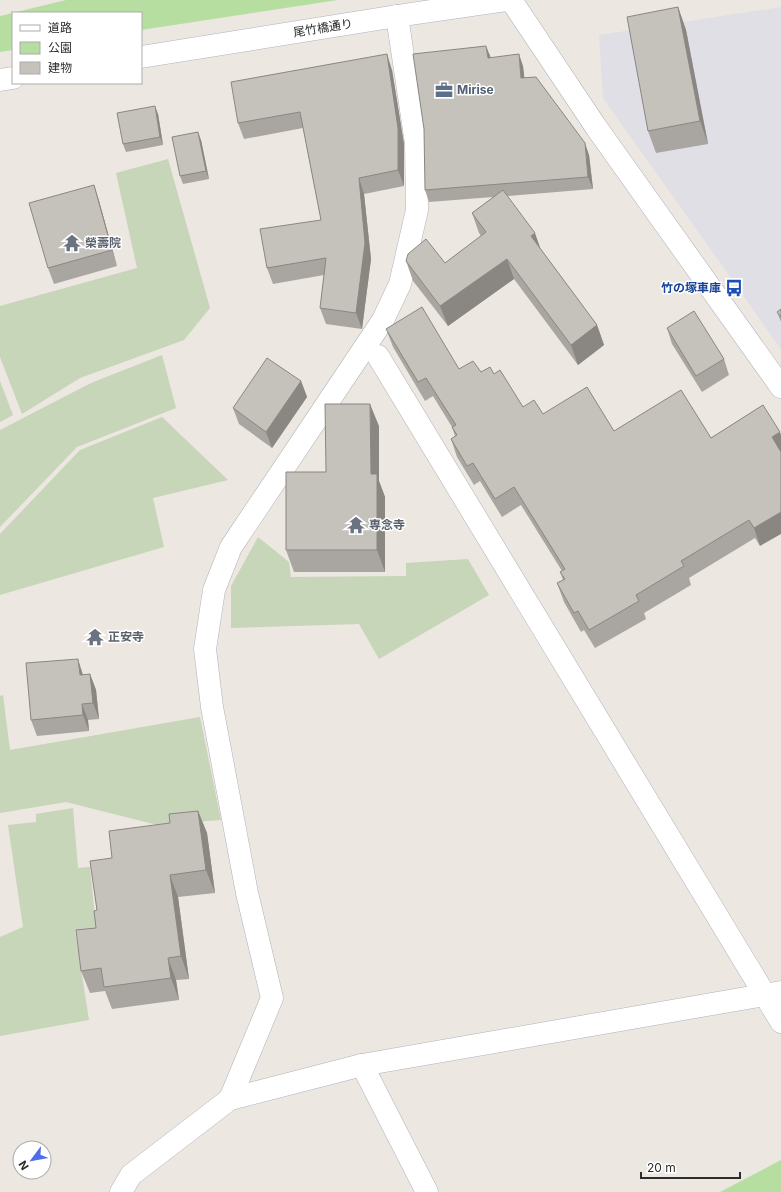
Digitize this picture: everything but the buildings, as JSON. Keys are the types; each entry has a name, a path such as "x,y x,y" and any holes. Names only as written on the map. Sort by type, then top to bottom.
{"street":[{"name":"尾竹橋通り","path":"142,58 397,16 506,0"},
{"path":"511,0 596,127 781,387"},
{"path":"230,1099 272,998 247,893 211,702 205,649 214,590 231,547 372,350 383,320 400,284 417,210 416,143 397,16"},
{"path":"0,80 12,78"},
{"path":"372,350 773,993 781,1022"},
{"path":"121,1192 131,1174 230,1099 362,1065 773,993"},
{"path":"362,1065 427,1192"}],"shaded area":[{"path":"781,7 781,349 603,98 599,35"}],"green space":[{"path":"66,0 338,0 142,30 142,12 16,12"},
{"path":"12,13 12,50 0,52 0,16"},
{"path":"168,159 210,308 184,340 80,378 22,414 0,357 0,306 137,268 116,173"},
{"path":"162,355 176,408 77,447 0,527 0,430 91,383"},
{"path":"0,381 13,415 0,422"},
{"path":"162,417 228,480 153,498 164,547 0,595 0,534 80,450"},
{"path":"258,537 289,562 291,577 406,576 406,563 468,559 489,595 379,659 359,624 231,628 231,586"},
{"path":"3,695 10,750 200,717 221,820 157,825 66,802 0,813 0,696"},
{"path":"73,808 78,868 90,867 96,928 75,931 89,1020 0,1036 0,937 23,927 8,825 36,822 36,814"},
{"path":"781,1160 781,1192 720,1192"}],"place":[{"name":"Mirise","path":"444,90"},
{"name":"榮壽院","path":"72,243"},
{"name":"竹の塚車庫","path":"734,288"},
{"name":"専念寺","path":"356,525"},
{"name":"正安寺","path":"95,637"}]}
